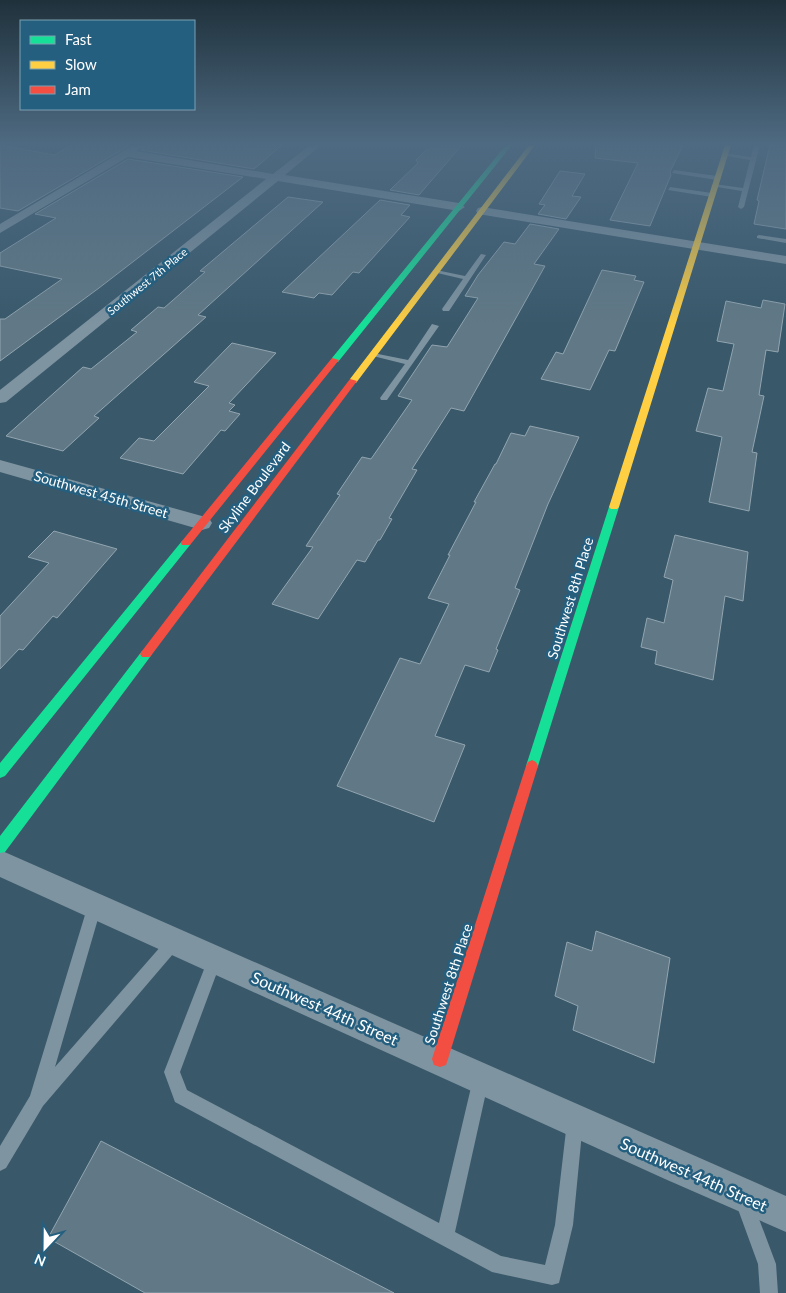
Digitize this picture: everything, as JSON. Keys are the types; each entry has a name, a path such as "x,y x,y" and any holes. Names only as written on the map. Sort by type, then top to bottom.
{"street":[{"path":"0,229 39,205"},
{"name":"Southwest 7th Place","path":"0,398 241,205"},
{"path":"448,205 786,260"},
{"name":"Skyline Boulevard","path":"0,847 233,532 373,354 486,205"},
{"name":"Southwest 8th Place","path":"440,1059 545,730 708,205"},
{"name":"Skyline Boulevard","path":"0,772 206,524 459,207"},
{"name":"Southwest 45th Street","path":"0,466 206,524"},
{"name":"Southwest 44th Street","path":"0,863 786,1214"}],"lane":[{"path":"759,237 786,241"},
{"path":"446,309 484,255"},
{"path":"436,272 467,278"},
{"path":"384,398 435,326"},
{"path":"373,354 410,363"},
{"path":"37,1100 95,905"},
{"path":"0,1162 37,1100 176,941"},
{"path":"214,959 172,1072 181,1096 499,1265 552,1276 564,1225 575,1121"},
{"path":"445,1236 481,1078"},
{"path":"742,1195 767,1264 769,1293"}],"building":[{"path":"0,205 28,205 18,211 0,208"},
{"path":"50,205 206,205 0,361 0,319 5,319 62,279 0,266 0,253 56,218 35,214"},
{"path":"278,205 319,205 198,315 206,317 94,416 99,418 63,451 6,436 83,367 91,369 137,332 131,330 158,307 164,308 205,272 200,271"},
{"path":"374,205 410,205 401,215 410,217 359,273 353,272 332,295 319,293 314,298 282,292"},
{"path":"545,205 575,205 566,219 538,214"},
{"path":"617,205 659,205 650,226 610,220"},
{"path":"758,205 786,205 786,229 754,224"},
{"path":"530,224 559,229 534,264 545,266 464,411 451,408 412,469 417,470 389,518 392,519 380,540 378,540 365,562 357,560 318,619 272,604 313,547 306,546 340,495 337,494 362,457 371,459 412,400 398,396 432,345 447,347 478,298 465,296 478,275 504,242 515,244"},
{"path":"602,270 636,276 634,280 644,282 615,351 609,350 590,390 541,379 556,352 563,354"},
{"path":"763,300 785,304 778,352 766,350 759,395 764,396 752,452 757,453 749,511 709,502 722,437 696,431 708,388 723,391 734,344 717,341 726,301 761,308"},
{"path":"232,343 276,353 229,403 235,405 229,411 240,414 225,431 221,430 183,474 120,458 139,438 154,441 209,386 194,382"},
{"path":"530,426 579,437 548,504 515,588 520,590 496,649 498,650 489,672 465,665 435,736 465,745 434,822 337,786 400,658 420,664 449,604 428,598 476,502 474,502 511,433 525,436"},
{"path":"54,531 117,549 57,618 53,616 23,650 19,649 0,669 0,616 49,563 28,557"},
{"path":"675,535 748,552 743,601 725,596 713,680 655,664 657,651 641,647 647,618 664,623 673,580 664,577"},
{"path":"596,931 670,958 654,1063 573,1030 578,1006 555,996 567,942 592,951"},
{"path":"101,1141 394,1293 145,1293 48,1238"}],"traffic: fast":[{"path":"335,360 460,205"},
{"path":"532,766 614,507"},
{"path":"0,772 186,543"},
{"path":"0,847 146,654"}],"traffic: slow":[{"path":"353,381 486,205"},
{"path":"614,507 709,205"}],"traffic: jam":[{"path":"186,543 335,360"},
{"path":"146,654 353,381"},
{"path":"440,1059 532,766"}]}
